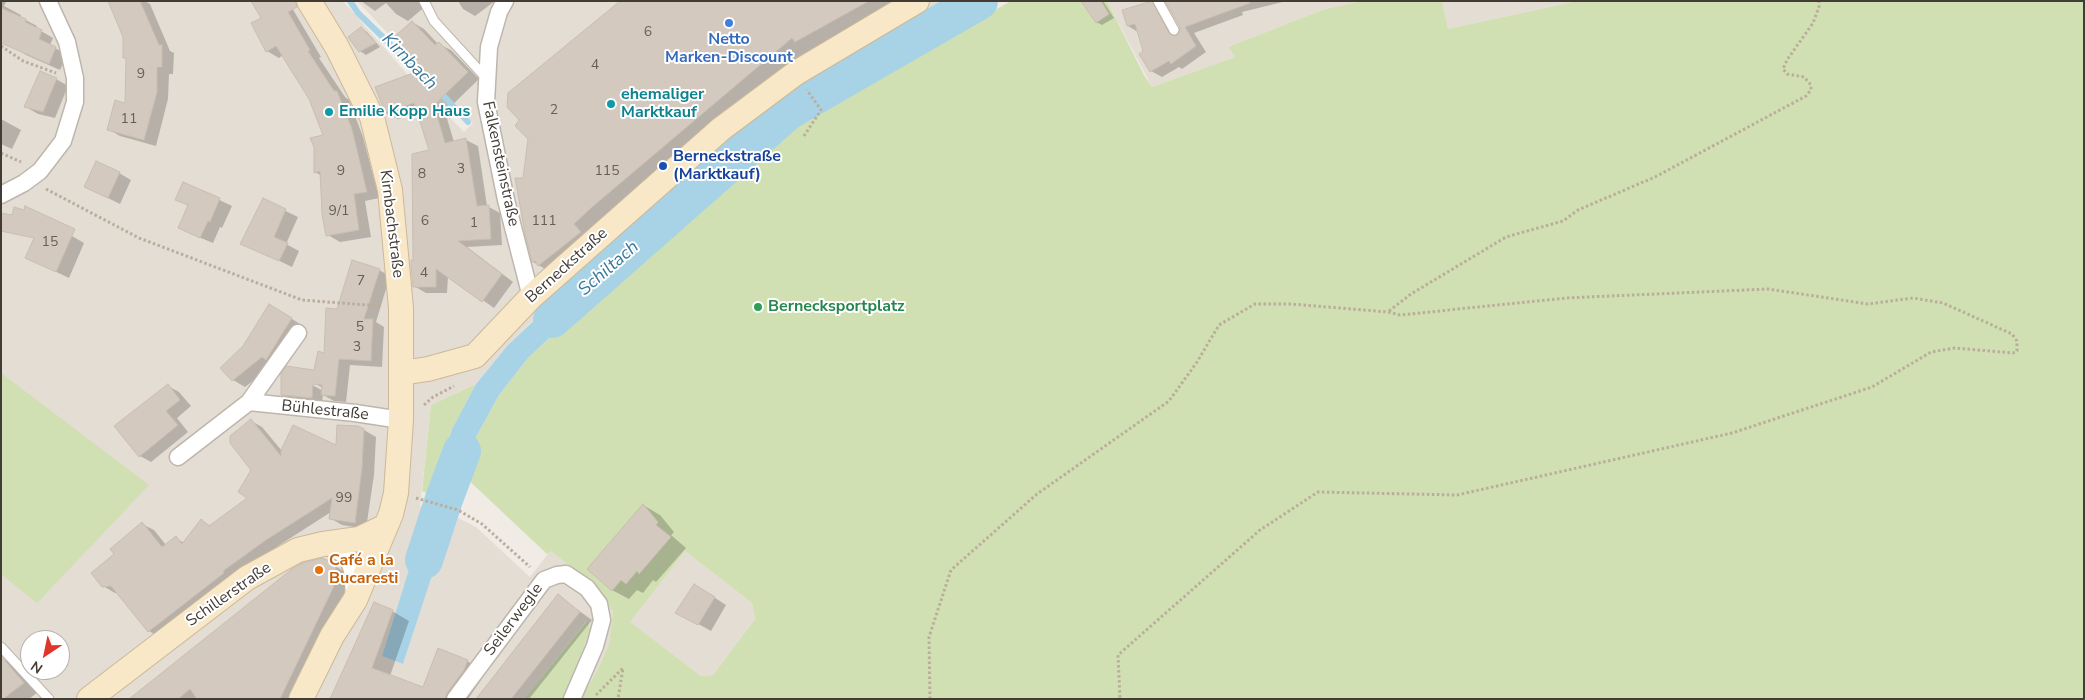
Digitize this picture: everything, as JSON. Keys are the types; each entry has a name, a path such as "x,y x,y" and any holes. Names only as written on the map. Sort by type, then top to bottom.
{"main road":[{"name":"Kirnbachstraße","path":"309,1 337,47 372,117 390,190 401,308 401,373"},
{"name":"Berneckstraße","path":"401,373 428,369 475,356 531,297 721,129 796,72 916,1"},
{"path":"302,699 332,636 354,600 386,526 396,493 401,420 401,373"},
{"name":"Schillerstraße","path":"89,699 248,578 298,550 358,539 386,526"}],"street":[{"path":"1,195 9,192 40,171 63,141 75,102 74,71 67,42 48,1"},
{"name":"Falkensteinstraße","path":"505,1 499,12 490,47 486,102 506,200 531,297"},
{"path":"178,457 249,402 298,333"},
{"name":"Bühlestraße","path":"249,402 355,413 401,420"},
{"path":"323,544 347,556 352,570 354,600"},
{"name":"Seilerwegle","path":"455,699 544,580 566,574 586,588 599,604 602,620 595,646 572,699"}],"lane":[{"path":"424,1 434,21 487,79"},
{"path":"1158,1 1174,30"},
{"path":"1,646 49,699"}],"path":[{"path":"1388,312 1411,294 1506,236 1562,221 1578,210 1655,177 1806,96 1811,90 1811,85 1804,77 1787,74 1783,69 1787,60 1813,24 1819,7 1819,1"},
{"path":"1,46 23,61 56,73 74,71"},
{"path":"804,136 821,110 805,86"},
{"path":"28,180 139,238 302,300 401,308"},
{"path":"930,699 929,637 950,570 1037,494 1169,401 1197,362 1219,325 1255,304 1291,304 1388,312 1400,315 1566,298 1768,289 1868,304 1913,298 1943,303 2012,334 2017,340 2017,351 2013,353 1955,348 1931,352 1872,387 1732,433 1457,495 1318,492 1260,530 1118,655 1120,699"},
{"path":"429,501 458,510 482,524 544,580"},
{"path":"592,699 623,668 618,699"}],"shaded area":[{"path":"1,1 343,1 409,76 464,132 473,123 357,1 956,1 913,23 799,90 747,131 530,323 508,345 476,384 431,405 420,506 428,508 382,656 403,664 452,515 476,527 530,577 551,550 580,574 613,611 609,644 598,669 580,698 565,699 587,620 524,699 1,699"},
{"path":"1107,1 1363,1 1325,9 1228,47 1235,57 1152,87"},
{"path":"1442,1 1577,1 1448,29"},
{"path":"685,551 752,603 755,619 713,675 701,676 629,622"}],"green space":[{"path":"1011,1 1107,1 1144,75 1152,87 1235,57 1228,47 1325,9 1363,1 1442,1 1448,29 1577,1 2084,1 2084,699 580,699 598,669 609,644 613,611 580,574 551,551 547,554 463,475 476,437 499,395 528,358 597,293 785,127","holes":["685,551 752,603 755,619 713,675 701,676 630,622"]},
{"path":"1,373 149,485 37,603 1,574"},
{"path":"476,384 452,429 431,495 422,491 431,405"},
{"path":"588,620 590,629 565,699 524,699"}],"water":[{"path":"581,276 597,293 528,358 499,395 476,437 454,503 431,495 452,429 476,384 508,345"},
{"path":"428,508 452,515 403,664 382,656"}],"building":[{"path":"108,1 140,1 159,45 162,45 162,67 157,67 157,92 144,140 107,130 115,100 125,103 126,58 123,58 123,37"},
{"path":"251,1 295,1 297,7 288,12 310,50 308,51 334,91 337,91 352,129 367,192 354,194 359,230 326,236 322,214 320,171 314,173 314,147 310,138 323,135 309,99 276,46 266,52 251,23 261,18"},
{"name":"ehemaliger Marktkauf","path":"620,1 869,1 795,42 792,38 591,208 574,224 581,232 538,266 535,261 532,262 515,178 523,178 528,139 515,126 519,120 507,107 508,93"},
{"path":"1081,1 1101,1 1109,14 1096,23"},
{"path":"1152,1 1169,33 1174,36 1179,34 1180,27 1165,1 1249,1 1250,3 1185,27 1196,46 1171,64 1169,61 1150,72 1139,54 1143,51 1135,24 1127,26 1122,10"},
{"path":"1,8 26,19 25,22 42,30 39,39 56,47 49,64 1,43"},
{"path":"412,21 435,45 439,42 468,72 434,105 445,143 466,138 477,206 489,205 491,239 458,241 502,274 482,302 436,269 436,287 413,287 411,265 411,260 413,260 412,154 429,150 414,103 385,113 375,87 424,69 393,38"},
{"path":"361,27 376,43 359,52 348,37"},
{"path":"40,71 57,78 43,112 24,107"},
{"path":"96,161 120,172 108,198 84,187"},
{"path":"183,182 220,198 210,222 208,221 200,238 178,228 188,205 175,200"},
{"path":"263,198 286,209 274,237 288,243 279,261 240,244"},
{"path":"25,206 75,229 56,272 25,258 34,238 1,231 1,213 12,215 14,207 24,210"},
{"path":"352,260 380,269 364,319 373,319 371,361 339,359 335,396 321,395 322,385 313,384 312,398 281,395 281,374 286,366 314,370 318,351 324,353 326,308 337,309"},
{"path":"269,304 292,318 266,360 262,357 232,381 220,368 243,346"},
{"path":"168,384 180,400 166,411 178,425 139,457 114,426"},
{"path":"251,419 281,456 281,450 293,425 336,445 337,425 358,426 364,429 362,468 355,523 329,519 332,498 266,540 223,571 224,573 148,632 111,586 102,587 91,573 114,554 110,549 142,522 162,547 176,536 182,544 201,519 209,526 247,498 238,492 251,470 230,443 230,436"},
{"path":"643,504 658,522 656,525 671,537 639,574 637,571 626,584 621,580 612,591 587,569"},
{"path":"322,558 336,566 335,584 280,699 197,699 190,689 178,699 129,699 292,569 303,563"},
{"path":"694,584 715,597 698,625 675,613"},
{"path":"558,594 580,612 511,699 476,699"},
{"path":"374,602 393,610 372,668 423,687 438,648 468,660 464,670 447,693 445,699 330,699"},
{"path":"1,656 24,683 1,699"}],"waterway":[{"name":"Kirnbach","path":"350,1 358,13 424,77"},
{"name":"Schiltach","path":"552,319 788,111 979,1"},
{"name":"Kirnbach","path":"439,91 468,122"},
{"name":"Schiltach","path":"424,560 462,451"}],"place":[{"name":"Netto Marken-Discount","path":"729,23"},
{"name":"ehemaliger Marktkauf","path":"611,104"},
{"name":"Emilie Kopp Haus","path":"329,112"},
{"name":"Berneckstraße (Marktkauf)","path":"663,166"},
{"name":"Bernecksportplatz","path":"758,307"},
{"name":"Café a la Bucaresti","path":"319,570"}]}
